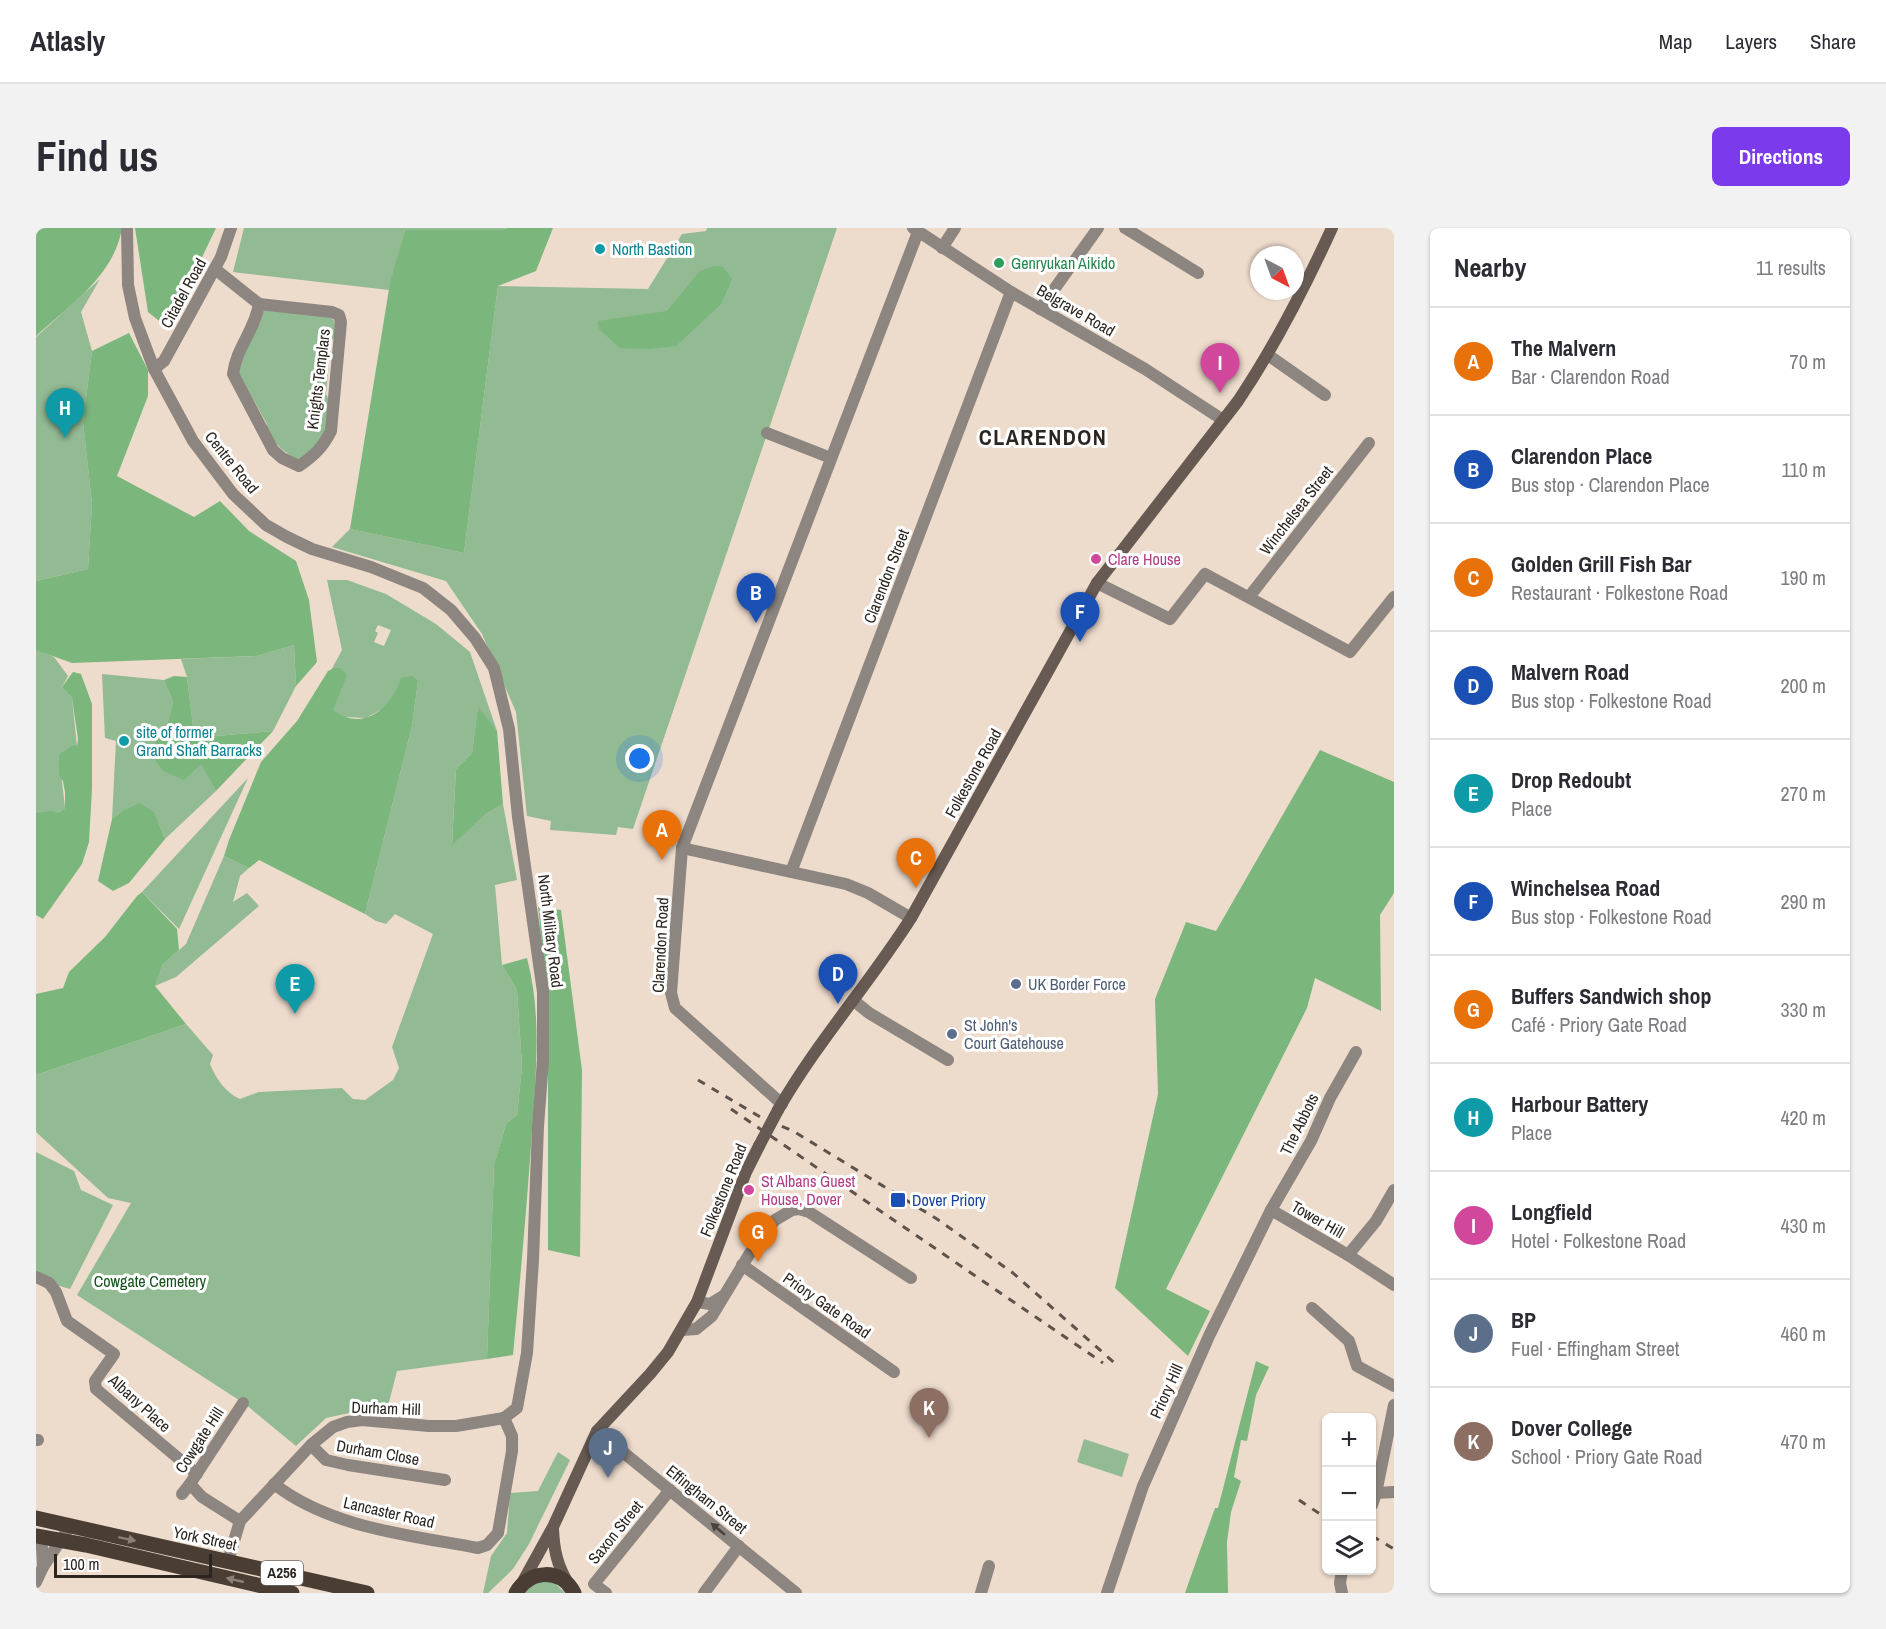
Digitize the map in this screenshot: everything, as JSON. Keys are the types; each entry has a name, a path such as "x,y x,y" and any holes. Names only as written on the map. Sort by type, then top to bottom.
{"main road":[{"name":"Folkestone Road","path":"519,1589 553,1527 597,1431 651,1374 682,1330 697,1302 746,1172 780,1107 812,1056 894,946 911,918 1097,583 1224,420 1268,355 1332,228"},
{"name":"York Street","path":"36,1518 228,1561 335,1590 367,1593"},
{"path":"553,1527 556,1558 571,1588"},
{"name":"York Street","path":"36,1536 59,1542 86,1545 292,1593"},
{"path":"519,1589 535,1575 544,1574 561,1578 571,1588"}],"street":[{"name":"Centre Road","path":"127,228 128,285 135,318 154,369 193,441 233,494 266,525 312,549"},
{"name":"Citadel Road","path":"154,369 164,361 215,269 231,228"},
{"path":"942,248 955,228"},
{"path":"1040,309 1098,228"},
{"path":"1125,228 1198,273"},
{"name":"Belgrave Road","path":"915,230 1040,309 1145,369 1224,420"},
{"name":"Clarendon Road","path":"780,1107 675,1008 671,993 682,848 831,458 915,230"},
{"path":"215,269 259,304"},
{"name":"Clarendon Street","path":"791,872 1011,291"},
{"name":"Knights Templars","path":"259,304 332,312 339,315 341,322 331,431 325,445 299,466 282,458 273,450 233,374 235,360 257,318 259,304"},
{"path":"1268,355 1325,394"},
{"path":"767,433 831,458"},
{"name":"Winchelsea Street","path":"1250,597 1369,443"},
{"name":"North Military Road","path":"312,549 371,567 423,588 451,610 475,638 494,668 504,706 509,729 518,817 543,992 543,1060 527,1353 517,1408 504,1418"},
{"path":"1097,583 1170,619 1205,574 1350,652 1394,597"},
{"path":"682,848 846,884 911,918"},
{"path":"853,1000 948,1060"},
{"name":"The Abbots","path":"1271,1210 1311,1141 1330,1098 1356,1052"},
{"name":"Tower Hill","path":"1348,1255 1376,1221 1394,1190"},
{"path":"682,1330 692,1331 712,1316 758,1240 775,1220 786,1212 799,1209 809,1212 910,1278"},
{"name":"Tower Hill","path":"1271,1210 1348,1255 1394,1286"},
{"name":"Priory Hill","path":"1107,1593 1143,1486 1160,1444 1209,1336 1271,1210"},
{"name":"Priory Gate Road","path":"742,1265 894,1372"},
{"name":"Albany Place","path":"36,1276 49,1283 56,1292 67,1321 114,1353 95,1381 96,1389 190,1484"},
{"path":"697,1302 710,1304 723,1296"},
{"path":"1312,1308 1349,1341 1357,1366 1394,1386"},
{"name":"Cowgate Hill","path":"190,1484 243,1402"},
{"path":"1376,1490 1394,1406"},
{"name":"Durham Hill","path":"228,1561 240,1521 311,1445 333,1426 347,1422 380,1421 456,1426 504,1418"},
{"name":"Lancaster Road","path":"274,1484 288,1495 318,1510 358,1525 478,1548 487,1545 498,1533 512,1451 512,1436 504,1418"},
{"name":"Effingham Street","path":"597,1431 796,1593"},
{"name":"Durham Close","path":"311,1445 326,1460 445,1480"},
{"path":"190,1484 202,1497 240,1521"},
{"name":"Saxon Street","path":"606,1593 594,1584 670,1490"},
{"path":"1376,1498 1394,1492"},
{"path":"36,1582 43,1567 70,1526"},
{"path":"36,1536 42,1548 43,1567"},
{"path":"704,1593 739,1546"},
{"path":"981,1593 989,1566"},
{"path":"1341,1575 1342,1593"}],"green space":[{"path":"36,228 122,228 110,261 100,275 76,301 36,336"},
{"path":"135,228 216,228 168,328 148,312"},
{"path":"244,228 505,228 505,230 405,230 389,290 233,272"},
{"path":"506,228 553,228 536,271 498,286 464,553 350,529 390,283 405,230 504,230"},
{"path":"707,228 837,228 633,829 618,827 616,835 550,830 551,821 527,816 516,712 482,634 446,581 332,547 350,529 464,553 498,286 648,289 682,234 706,231"},
{"path":"714,266 723,267 732,279 721,304 676,346 648,349 620,348 599,329 598,321 667,311 700,271"},
{"path":"100,279 81,312 92,351 83,422 92,504 88,569 36,581 36,337"},
{"path":"260,309 328,315 336,324 336,337 331,340 326,394 330,411 327,431 320,444 299,460 280,447 265,431 267,424 243,381 237,378 238,364"},
{"path":"129,333 148,370 148,396 117,476 194,517 220,501 249,531 296,561 309,600 317,662 296,686 294,645 257,656 72,663 36,650 36,581 88,569 92,504 83,422 92,351"},
{"name":"Cowgate Cemetery","path":"327,580 347,580 386,594 436,624 470,652 497,731 478,708 472,753 456,769 452,844 486,814 503,804 517,880 495,885 502,965 517,990 522,1067 517,1115 506,1124 494,1165 487,1359 397,1371 386,1414 363,1410 326,1418 296,1446 245,1404 77,1295 131,1203 108,1198 36,1132 36,1075 186,1024 213,1055 210,1064 218,1080 230,1093 240,1099 259,1092 342,1088 353,1099 365,1100 393,1080 399,1068 392,1047 433,934 395,914 386,924 365,914 412,726 418,681 397,692 384,708 366,718 343,717 314,702 342,650","holes":["378,625 391,630 384,646 374,642 378,633 375,631"]},
{"path":"294,645 296,686 273,731 204,737 193,726 187,677 181,659 257,656"},
{"path":"36,649 54,657 68,676 62,687 72,698 77,747 59,755 65,808 58,813 36,817"},
{"path":"340,668 347,675 333,710 355,719 375,714 383,707 391,699 401,678 413,676 418,681 412,726 365,914 259,860 249,868 224,856 261,762 297,721 328,671"},
{"path":"73,672 81,674 92,704 92,789 89,842 82,864 43,919 36,915 36,813 51,811 58,813 65,808 63,781 59,775 59,755 73,745 77,746 78,739 72,698 62,687"},
{"path":"102,674 164,680 173,702 165,732 200,761 216,791 165,839 155,813 122,811 112,819 116,741 105,738"},
{"path":"174,676 187,677 193,726 204,737 273,731 216,791 201,764 184,780 163,771 149,751 165,732 173,702 164,680"},
{"path":"478,707 497,731 503,804 486,814 452,845 456,769 472,753"},
{"path":"1320,750 1394,782 1394,893 1380,915 1381,1011 1315,978 1307,1008 1166,1289 1210,1311 1188,1356 1115,1288 1158,1094 1155,999 1186,922 1216,931"},
{"path":"248,778 179,929 142,892"},
{"path":"140,803 155,813 165,839 129,883 113,891 98,881 112,819 122,811"},
{"path":"224,856 249,868 240,876 233,902 247,893 259,906 176,977 155,986 163,964 186,944"},
{"path":"142,892 177,929 179,950 163,964 155,986 186,1024 36,1075 36,994 63,988 69,972 105,937"},
{"path":"538,907 561,910 582,1070 580,1257 548,1250 548,1002"},
{"path":"527,958 535,1001 536,1066 513,1355 487,1359 494,1165 506,1124 517,1115 522,1067 517,990 502,965"},
{"path":"36,1152 74,1171 81,1190 113,1205 70,1289 36,1279"},
{"path":"1256,1361 1269,1367 1256,1395 1247,1441 1241,1440 1234,1477 1241,1481 1231,1512 1227,1542 1228,1593 1185,1593 1215,1508 1218,1508"},
{"path":"1084,1439 1129,1454 1122,1477 1077,1462"},
{"path":"558,1452 570,1460 529,1544 513,1569 488,1593 483,1593 491,1556 507,1533 510,1493 538,1491"},
{"path":"536,1582 554,1582 565,1593 523,1593"}],"railway":[{"path":"698,1080 762,1118 793,1131 937,1219 1013,1273 1118,1366"},
{"path":"731,1109 1103,1363"},
{"path":"1299,1500 1322,1515"},
{"path":"1376,1538 1394,1549"}],"place":[{"name":"North Bastion","path":"600,249"},
{"name":"Genryukan Aikido","path":"999,263"},
{"name":"Longfield","path":"1220,393"},
{"name":"Harbour Battery","path":"65,438"},
{"name":"Clare House","path":"1096,559"},
{"name":"Clarendon Place","path":"756,623"},
{"name":"Winchelsea Road","path":"1080,642"},
{"name":"site of former Grand Shaft Barracks","path":"124,741"},
{"name":"The Malvern","path":"662,860"},
{"name":"Golden Grill Fish Bar","path":"916,888"},
{"name":"UK Border Force","path":"1016,984"},
{"name":"Malvern Road","path":"838,1004"},
{"name":"Drop Redoubt","path":"295,1014"},
{"name":"St John's Court Gatehouse","path":"952,1034"},
{"name":"St Albans Guest House, Dover","path":"749,1190"},
{"name":"Dover Priory","path":"898,1200"},
{"name":"Buffers Sandwich shop","path":"758,1262"},
{"name":"Dover College","path":"929,1438"},
{"name":"BP","path":"608,1478"}],"district":[{"name":"CLARENDON","path":"1043,437"}]}
